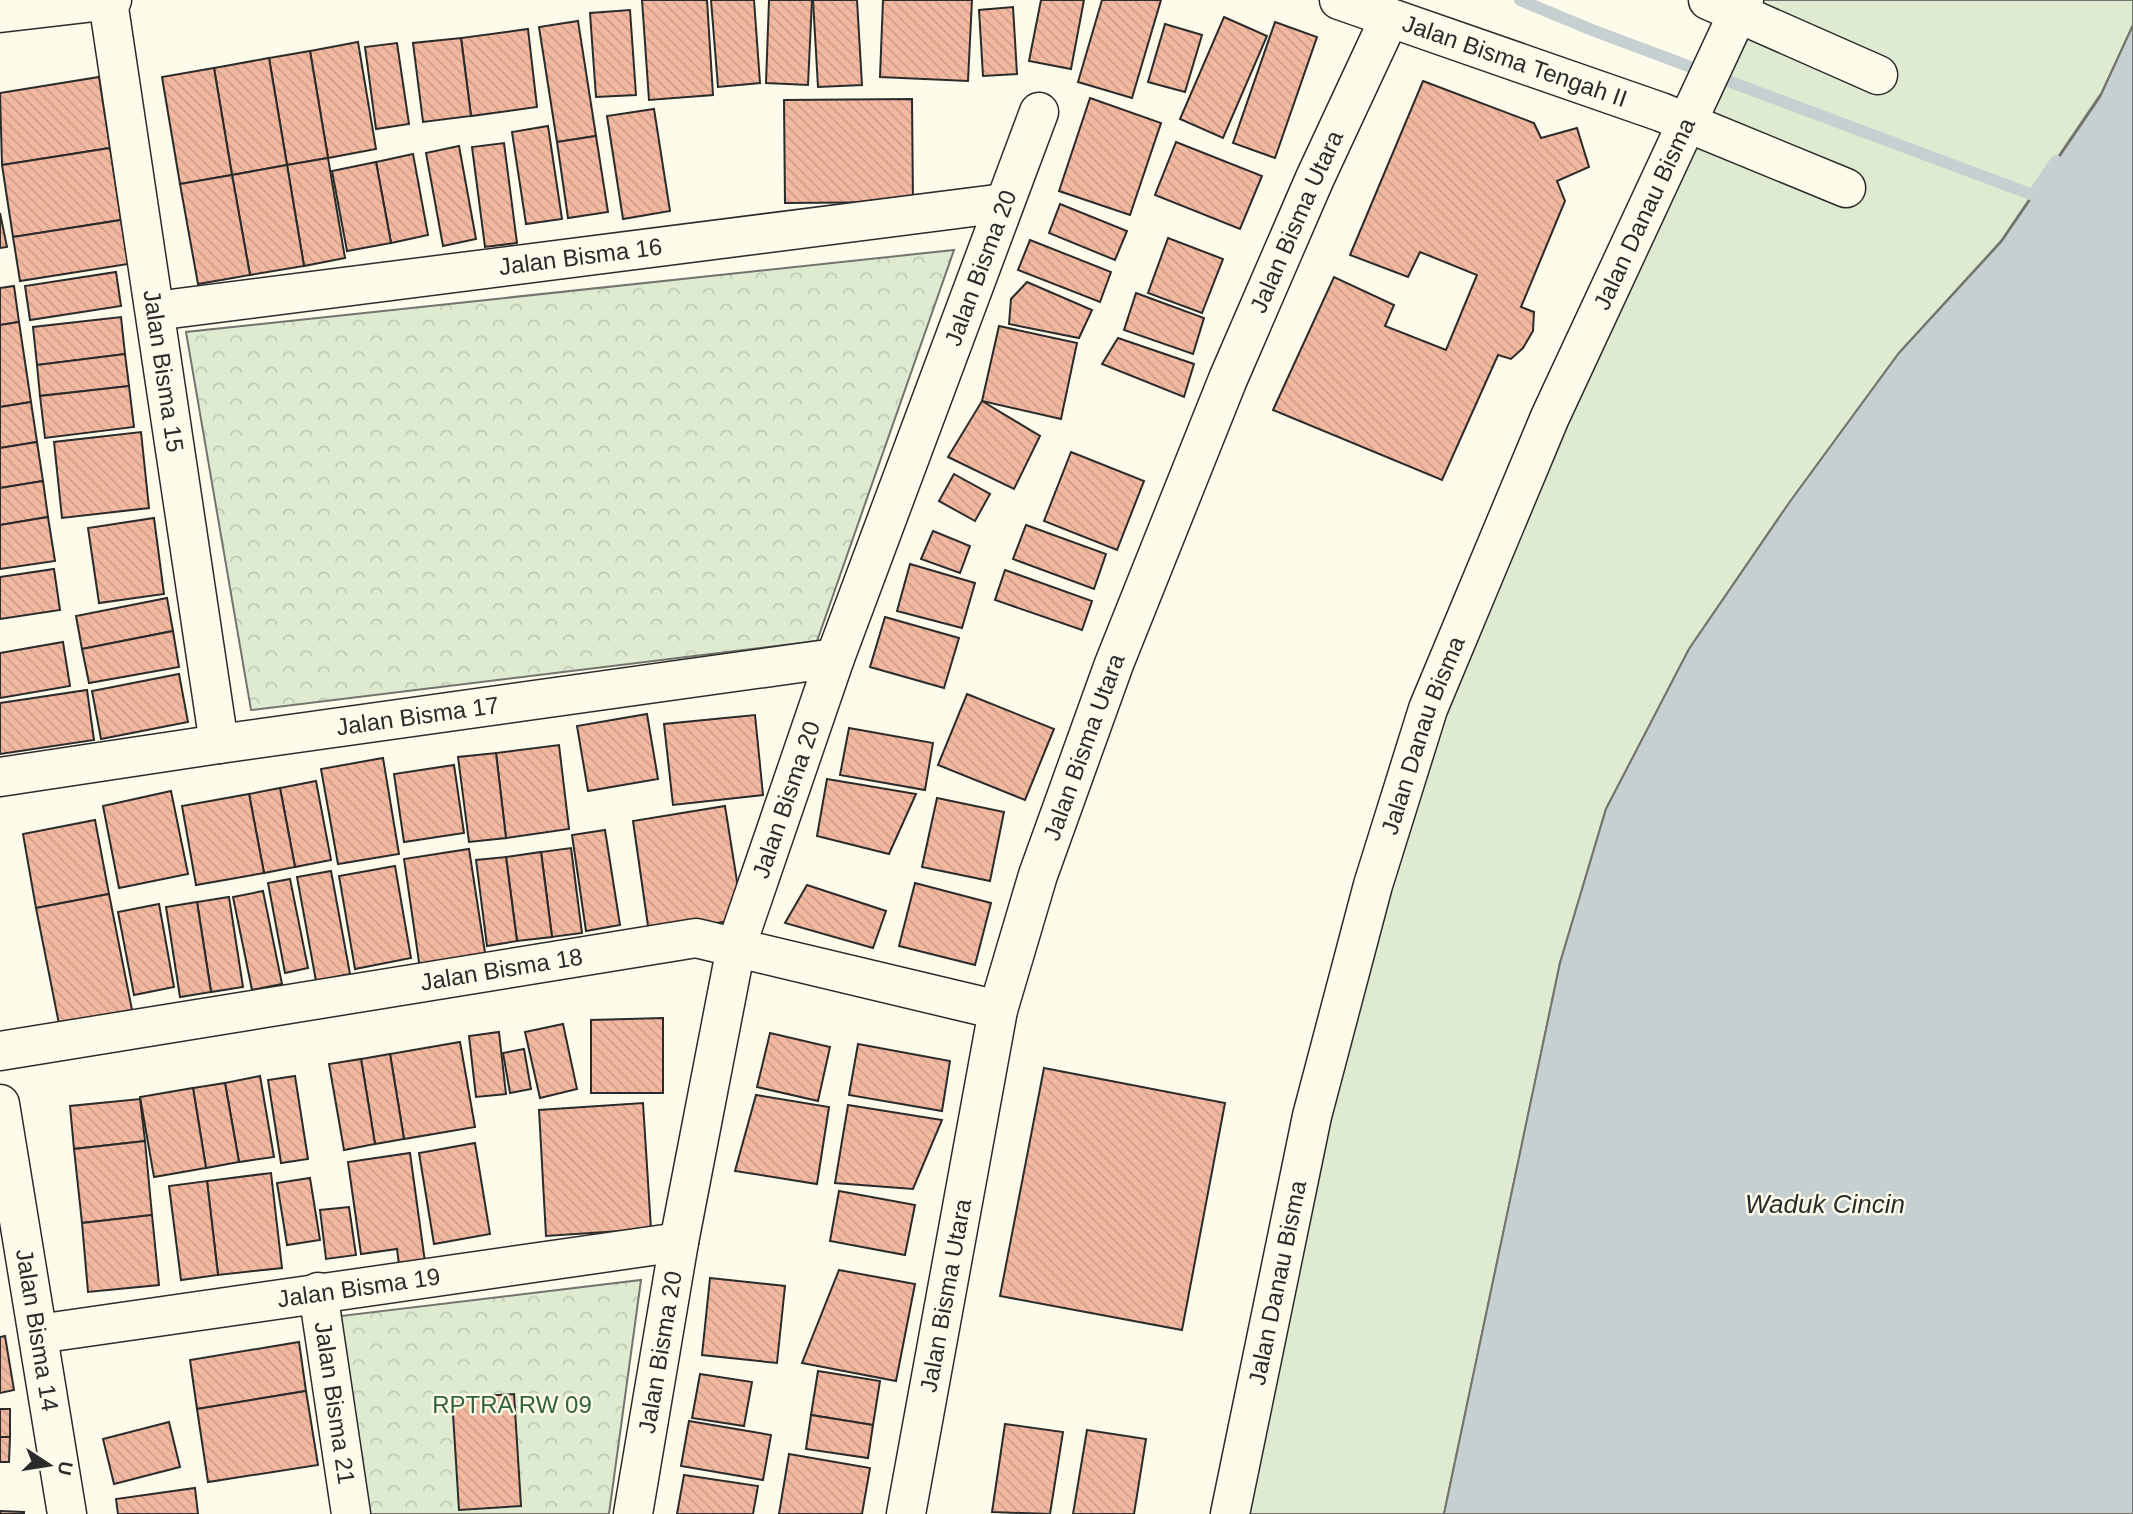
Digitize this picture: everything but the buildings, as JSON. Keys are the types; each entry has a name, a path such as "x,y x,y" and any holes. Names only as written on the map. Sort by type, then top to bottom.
{"street":[{"path":"0,13 110,0"},
{"name":"Jalan Bisma 15","path":"110,0 219,744"},
{"name":"Jalan Bisma Tengah II","path":"1339,0 1388,19 1695,109 1846,188"},
{"path":"1728,15 1878,75"},
{"name":"Jalan Danau Bisma","path":"1230,1514 1312,1116 1373,885 1428,709 1550,416 1695,109 1728,15"},
{"name":"Jalan Bisma Utara","path":"906,1514 998,1010 1038,875 1114,664 1228,379 1309,191 1388,19"},
{"name":"Jalan Bisma 20","path":"633,1514 679,1242 736,947 835,658 1039,112"},
{"name":"Jalan Bisma 16","path":"155,311 1004,203"},
{"name":"Jalan Bisma 17","path":"0,777 835,658"},
{"name":"Jalan Bisma 18","path":"0,1051 695,937 998,1010"},
{"name":"Jalan Bisma 14","path":"0,1104 7,1187 38,1334 67,1514"},
{"name":"Jalan Bisma 19","path":"38,1334 679,1242"},
{"name":"Jalan Bisma 21","path":"318,1292 351,1514"}],"green space":[{"path":"1744,0 2133,0 2133,25 2102,92 2001,241 1899,353 1789,503 1689,649 1606,809 1560,963 1444,1514 1237,1514 1373,885"},
{"path":"954,250 817,641 251,710 186,332"},
{"name":"RPTRA RW 09","path":"641,1280 609,1514 364,1514 332,1317"}],"water":[{"name":"Waduk Cincin","path":"2133,25 2133,1514 1444,1514 1560,963 1606,809 1689,649 1789,503 1899,353 2002,241 2100,97"}],"waterway":[{"path":"1520,0 1592,30 2033,195 2056,161"}]}
